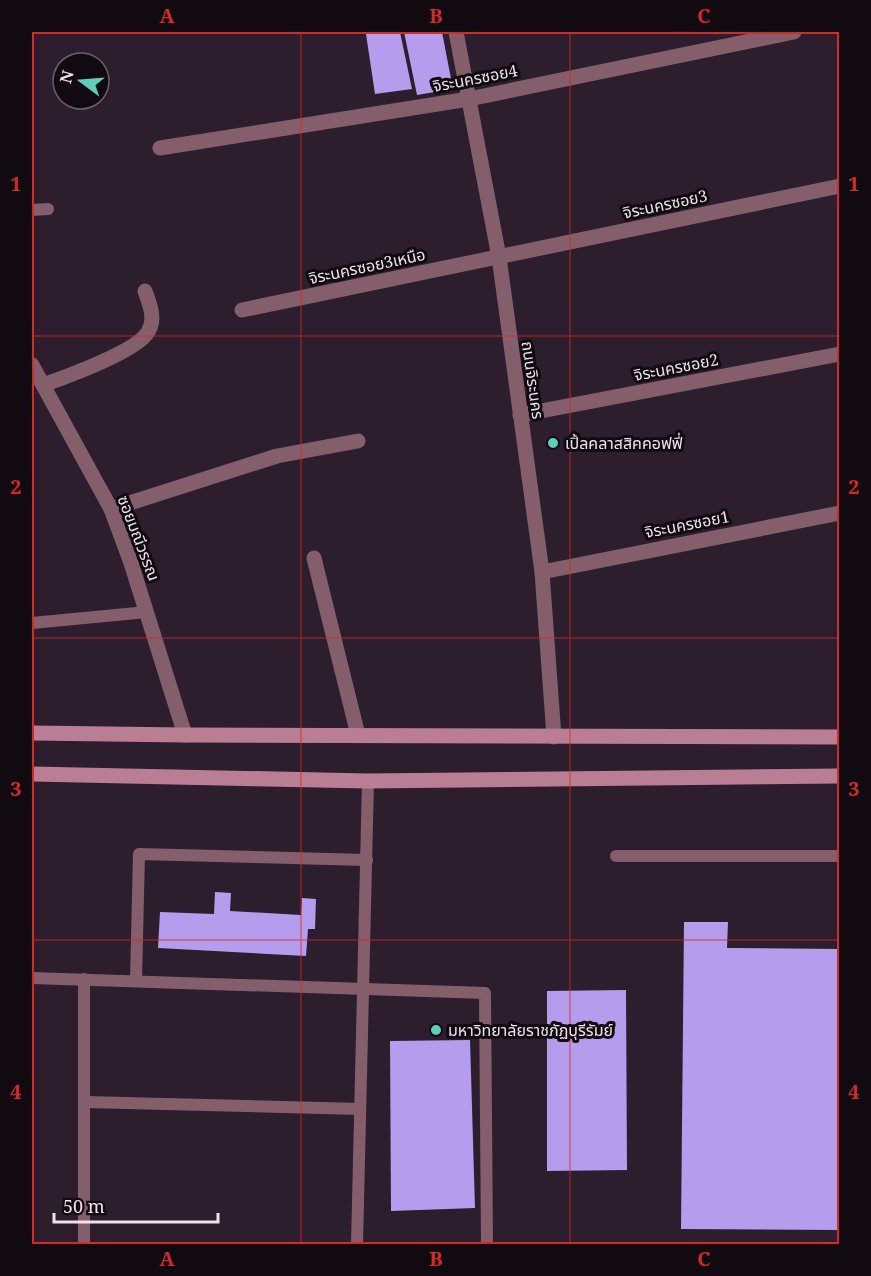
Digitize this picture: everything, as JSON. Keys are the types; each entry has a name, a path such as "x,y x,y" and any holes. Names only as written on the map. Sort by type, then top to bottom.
{"main road":[{"path":"32,733 840,737"},
{"path":"32,774 368,781 840,776"}],"street":[{"name":"ถนนจิระนคร","path":"456,32 499,257 542,572 554,737"},
{"name":"จิระนครซอย4","path":"160,148 469,99 794,32"},
{"name":"จิระนครซอย3","path":"499,257 840,186"},
{"name":"จิระนครซอย3เหนือ","path":"242,310 499,257"},
{"path":"43,386 100,363 135,343 147,333 152,320 151,308 145,291"},
{"name":"จิระนครซอย2","path":"520,415 840,354"},
{"name":"ซอยมณีวรรณ","path":"32,365 111,509 147,612 185,735"},
{"path":"111,509 277,456 358,441"},
{"name":"จิระนครซอย1","path":"542,572 840,513"},
{"path":"314,558 358,735"}],"lane":[{"path":"32,210 48,209"},
{"path":"32,623 147,612"},
{"path":"357,1245 368,781"},
{"path":"136,980 138,854 367,860"},
{"path":"616,856 840,856"},
{"path":"32,978 485,993 487,1245"},
{"path":"84,979 84,1245"},
{"path":"85,1102 360,1109"}],"building":[{"path":"400,32 412,89 375,94 366,34"},
{"path":"404,32 442,32 453,89 417,95"},
{"path":"215,892 231,893 230,911 301,915 302,898 316,899 315,929 308,929 306,956 158,948 160,912 214,914"},
{"path":"684,922 728,922 727,948 840,949 840,1230 681,1229"},
{"path":"626,990 627,1170 547,1171 547,991"},
{"path":"470,1040 475,1208 391,1211 390,1041"}],"place":[{"name":"เปิ้ลคลาสสิคคอฟฟี่","path":"553,443"},
{"name":"มหาวิทยาลัยราชภัฏบุรีรัมย์","path":"436,1030"}]}
